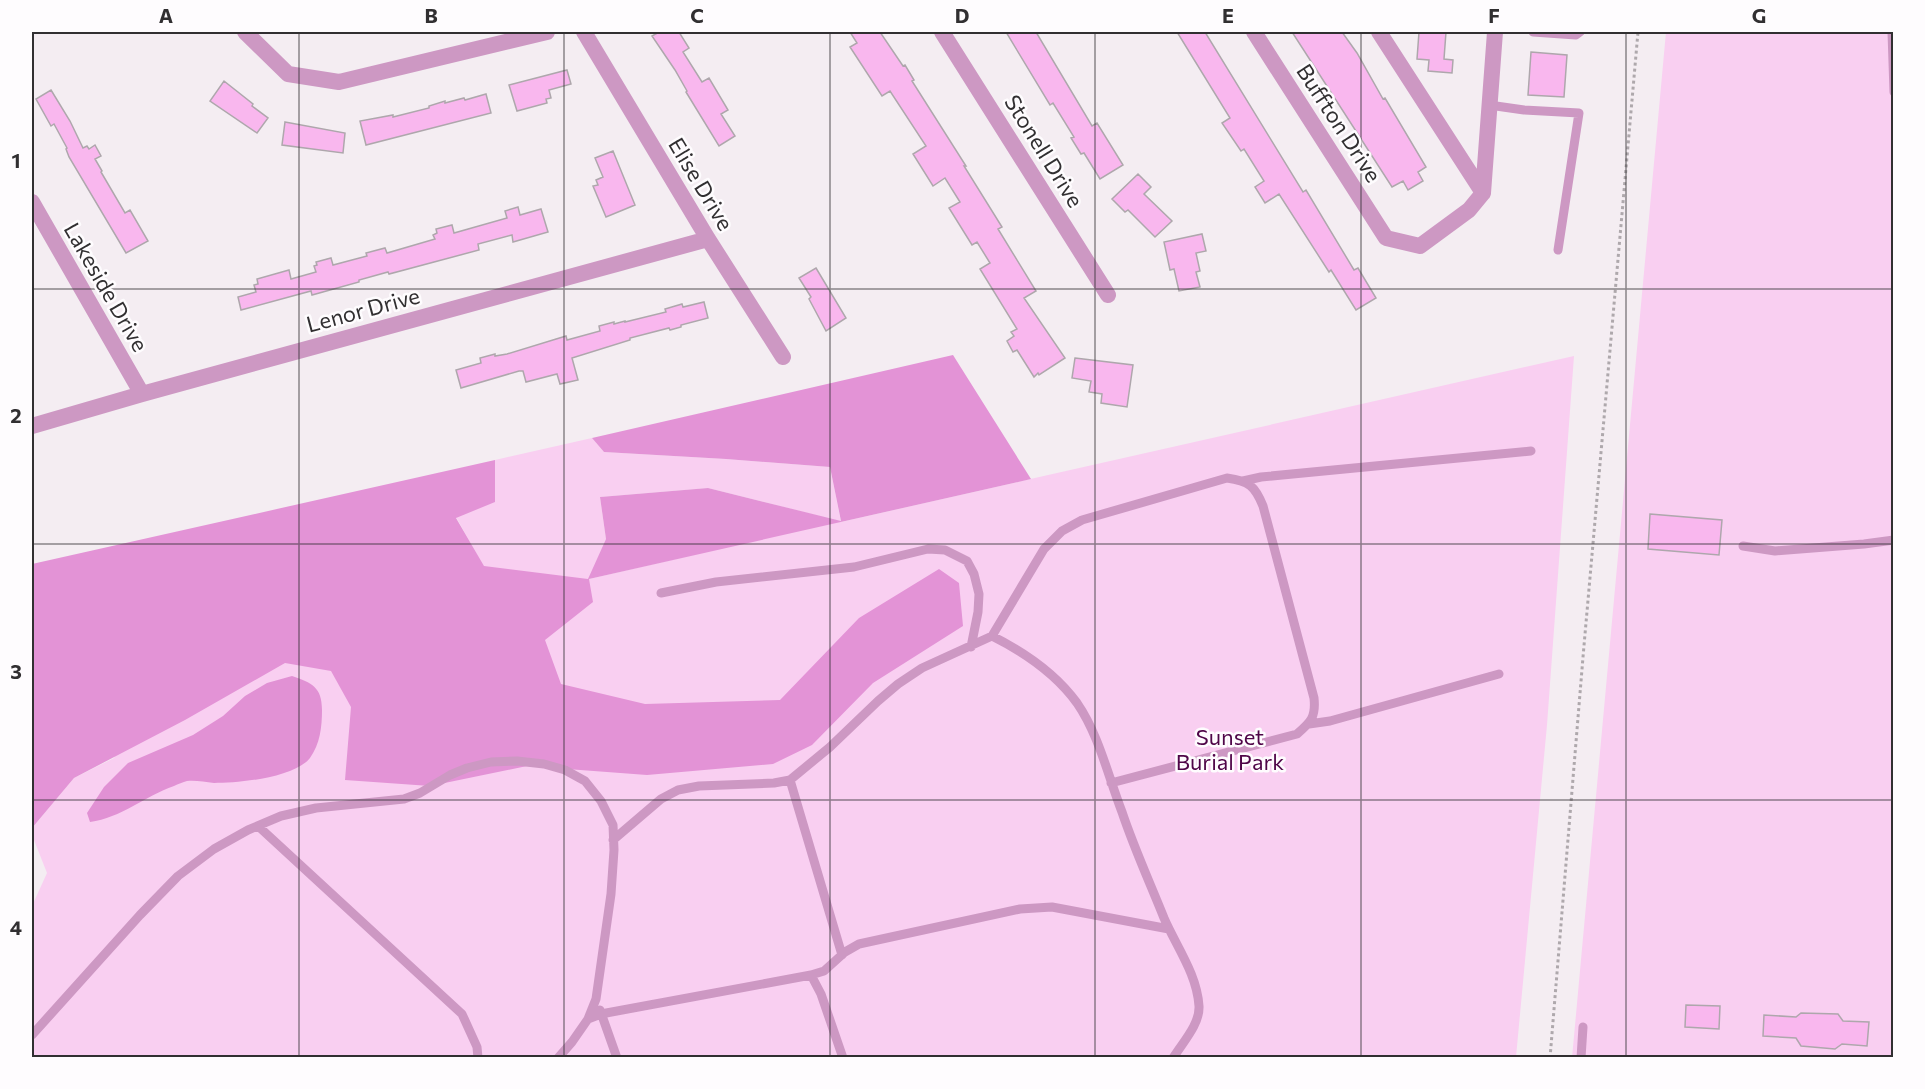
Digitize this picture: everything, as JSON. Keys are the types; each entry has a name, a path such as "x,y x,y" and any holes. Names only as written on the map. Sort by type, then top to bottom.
{"street":[{"path":"245,32 288,74 339,82 547,32"},
{"name":"Elise Drive","path":"584,32 708,240 783,357"},
{"name":"Stonell Drive","path":"942,32 1108,295"},
{"name":"Buffton Drive","path":"1254,32 1386,238 1420,246 1469,210 1483,193"},
{"path":"1379,32 1483,193"},
{"path":"1483,193 1495,32"},
{"name":"Lakeside Drive","path":"32,202 142,394"},
{"name":"Lenor Drive","path":"32,426 708,240"}],"lane":[{"path":"1533,32 1576,35 1580,32"},
{"path":"1892,32 1893,92"},
{"path":"1489,105 1524,110 1579,113 1558,250"},
{"path":"613,840 661,800 678,790 699,786 774,783 790,780 830,747 898,684 949,654 971,647 992,636 1044,549 1062,531 1082,520 1227,478 1243,480 1531,451"},
{"path":"1111,783 1297,734 1309,723 1315,711 1314,698 1263,506 1257,490 1243,480"},
{"path":"1743,546 1775,551 1893,540"},
{"path":"661,593 716,582 854,567 928,549 945,550 967,561 974,574 979,594 971,647"},
{"path":"992,636 1020,650 1052,676 1076,702 1091,728 1169,929 1196,984 1198,1019 1173,1058"},
{"path":"1309,723 1330,721 1499,674"},
{"path":"32,1035 178,876 214,849 281,816 316,808 404,799 467,768 491,762 517,761 544,764 565,770 585,781 601,801 613,825 610,894 596,999 588,1019 558,1058"},
{"path":"790,780 842,955"},
{"path":"258,826 462,1014 477,1047 478,1058"},
{"path":"588,1019 601,1014 811,975 824,971 859,944 1020,909 1052,907 1169,929"},
{"path":"811,975 821,994 843,1058"},
{"path":"596,999 617,1058"},
{"path":"1581,1058 1583,1027"}],"path":[{"path":"1550,1058 1582,657 1638,32"}],"green space":[{"path":"1666,32 1893,32 1893,1057 1572,1058"},
{"name":"Sunset Burial Park","path":"1574,356 1547,725 1516,1057 32,1057 32,906 47,873 32,835 32,828 74,778 114,758 152,678 586,580 484,567 456,517 495,501 495,460 592,438 604,452 830,467 841,522","holes":["708,488 839,521 589,579 606,539 600,497"]}],"shaded area":[{"path":"953,355 1031,479 589,579 593,602 545,640 561,684 645,704 780,700 859,618 939,569 959,583 963,626 873,683 812,745 773,764 647,775 527,766 430,786 345,780 351,707 331,671 285,663 185,720 74,778 32,828 32,564 495,460 495,502 456,518 484,566 588,579 606,539 600,497 708,488 841,521 830,467 604,452 592,438"},
{"path":"292,676 314,687 322,702 320,735 310,758 302,765 279,775 237,782 187,781 163,790 112,816 90,822 87,813 104,787 128,763 193,735 223,716 245,696 267,683"}],"building":[{"path":"659,32 679,32 689,48 683,52 702,82 709,78 728,110 721,114 735,136 719,146 675,70 652,36"},
{"path":"850,32 880,32 903,66 905,65 914,80 912,81 1002,227 998,229 1036,291 1024,298 1065,358 1039,375 1038,373 1034,377 1017,350 1013,352 1007,341 1014,336 1011,332 1017,329 980,269 990,263 977,242 972,245 949,208 960,202 945,178 933,186 913,154 926,146 890,91 882,96 850,47 857,43"},
{"path":"1006,32 1036,32 1092,126 1097,123 1123,165 1100,179 1084,153 1081,154 1071,138 1074,137 1053,103 1050,105"},
{"path":"1177,32 1205,32 1303,192 1306,190 1354,270 1358,268 1376,298 1356,310 1279,194 1265,203 1255,187 1264,181 1244,149 1241,151 1222,123 1230,118"},
{"path":"1292,32 1342,32 1426,167 1418,172 1423,181 1408,190 1403,181 1392,187"},
{"path":"1419,32 1446,32 1444,59 1453,60 1452,73 1428,71 1429,60 1417,59"},
{"path":"1531,52 1567,55 1564,97 1528,95"},
{"path":"567,70 571,84 549,90 551,98 546,99 547,103 517,111 509,85"},
{"path":"224,81 268,118 257,133 210,101"},
{"path":"51,90 83,148 87,146 89,149 95,145 101,156 95,159 101,172 125,213 130,210 148,241 126,253 69,157 67,148 54,124 51,126 36,99"},
{"path":"486,94 491,113 366,145 360,121 393,115 393,117 429,108 429,106 445,101 445,103 464,98 465,100"},
{"path":"285,122 345,133 343,153 282,145"},
{"path":"613,151 635,205 606,217 593,186 598,185 596,180 603,177 595,158"},
{"path":"1138,174 1151,187 1144,194 1172,221 1155,237 1128,210 1125,212 1112,199"},
{"path":"518,207 520,215 541,209 548,232 513,242 512,235 478,244 479,250 389,274 388,272 312,295 311,291 241,310 238,297 256,292 254,285 258,284 257,279 289,270 291,279 316,272 314,266 317,265 316,262 331,258 333,265 367,256 366,253 385,248 387,253 435,239 433,235 437,233 436,229 452,225 454,233 507,218 505,211"},
{"path":"1202,234 1206,251 1196,253 1200,271 1196,272 1200,287 1179,291 1174,269 1170,270 1164,242"},
{"path":"816,268 846,318 826,331 809,299 811,297 799,278"},
{"path":"704,302 708,318 670,330 669,328 630,338 630,340 572,358 578,380 560,384 557,374 526,382 523,371 519,371 461,388 456,370 481,363 480,358 507,354 566,336 567,340 600,331 599,326 666,312 665,309 682,304 683,307"},
{"path":"1075,358 1133,365 1127,407 1101,403 1102,394 1089,392 1091,381 1072,378"},
{"path":"1650,514 1722,520 1719,555 1648,549"},
{"path":"1686,1005 1720,1006 1719,1029 1685,1027"},
{"path":"1801,1013 1838,1014 1843,1021 1869,1022 1867,1046 1842,1044 1835,1049 1801,1046 1796,1038 1763,1036 1764,1015 1796,1017"}]}
